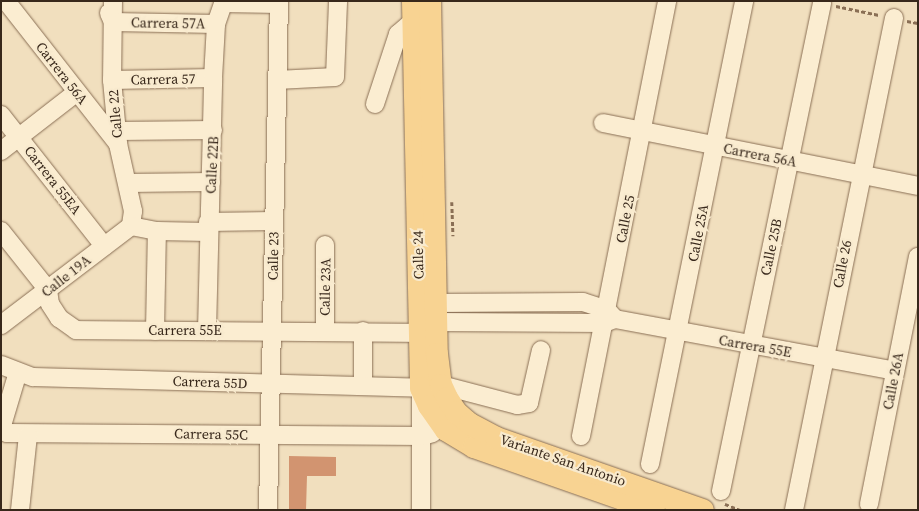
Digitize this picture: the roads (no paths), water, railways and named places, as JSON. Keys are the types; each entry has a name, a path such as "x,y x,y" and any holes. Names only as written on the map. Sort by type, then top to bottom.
{"main road":[{"name":"Calle 24","path":"430,1 431,387"},
{"name":"Calle 24","path":"413,12 431,319"},
{"name":"Variante San Antonio","path":"431,387 436,418 446,430 474,447 654,510"},
{"name":"Variante San Antonio","path":"431,387 470,424 496,438 703,510"}],"street":[{"name":"Carrera 56A","path":"6,1 77,92 118,138"},
{"name":"Carrera 57A","path":"103,1 113,22 216,24"},
{"name":"Calle 22","path":"113,1 112,80 118,138 133,211 131,226"},
{"path":"277,80 335,77 338,1"},
{"name":"Calle 25","path":"581,436 609,317 667,1"},
{"name":"Calle 25A","path":"650,464 744,1"},
{"path":"224,2 279,3"},
{"name":"Calle 22B","path":"207,331 213,78 216,24 224,2"},
{"name":"Calle 23","path":"268,510 279,3"},
{"name":"Calle 25B","path":"721,490 822,3"},
{"path":"376,104 398,34 413,12"},
{"name":"Calle 26","path":"794,510 860,175 894,18"},
{"name":"Carrera 57","path":"112,80 213,78"},
{"path":"1,150 77,92"},
{"name":"Carrera 55EA","path":"1,115 104,246"},
{"name":"Carrera 56A","path":"602,123 918,186"},
{"path":"118,138 213,130"},
{"path":"128,183 211,182"},
{"path":"131,226 157,231 274,221"},
{"name":"Calle 19A","path":"1,325 131,226"},
{"name":"Carrera 55E","path":"1,231 48,290 50,304 59,318 76,330 363,331 431,319 609,317 678,332 895,371"},
{"path":"155,330 157,231"},
{"name":"Calle 23A","path":"325,330 326,244"},
{"name":"Calle 26A","path":"869,504 918,257"},
{"path":"363,331 363,386"},
{"name":"Carrera 55D","path":"1,365 33,377 431,387 517,405 529,404 541,350"},
{"name":"Carrera 55C","path":"18,372 1,429 7,433 423,436 446,430"},
{"name":"Calle 24","path":"421,510 423,436 431,387"},
{"path":"20,510 28,434"}]}
